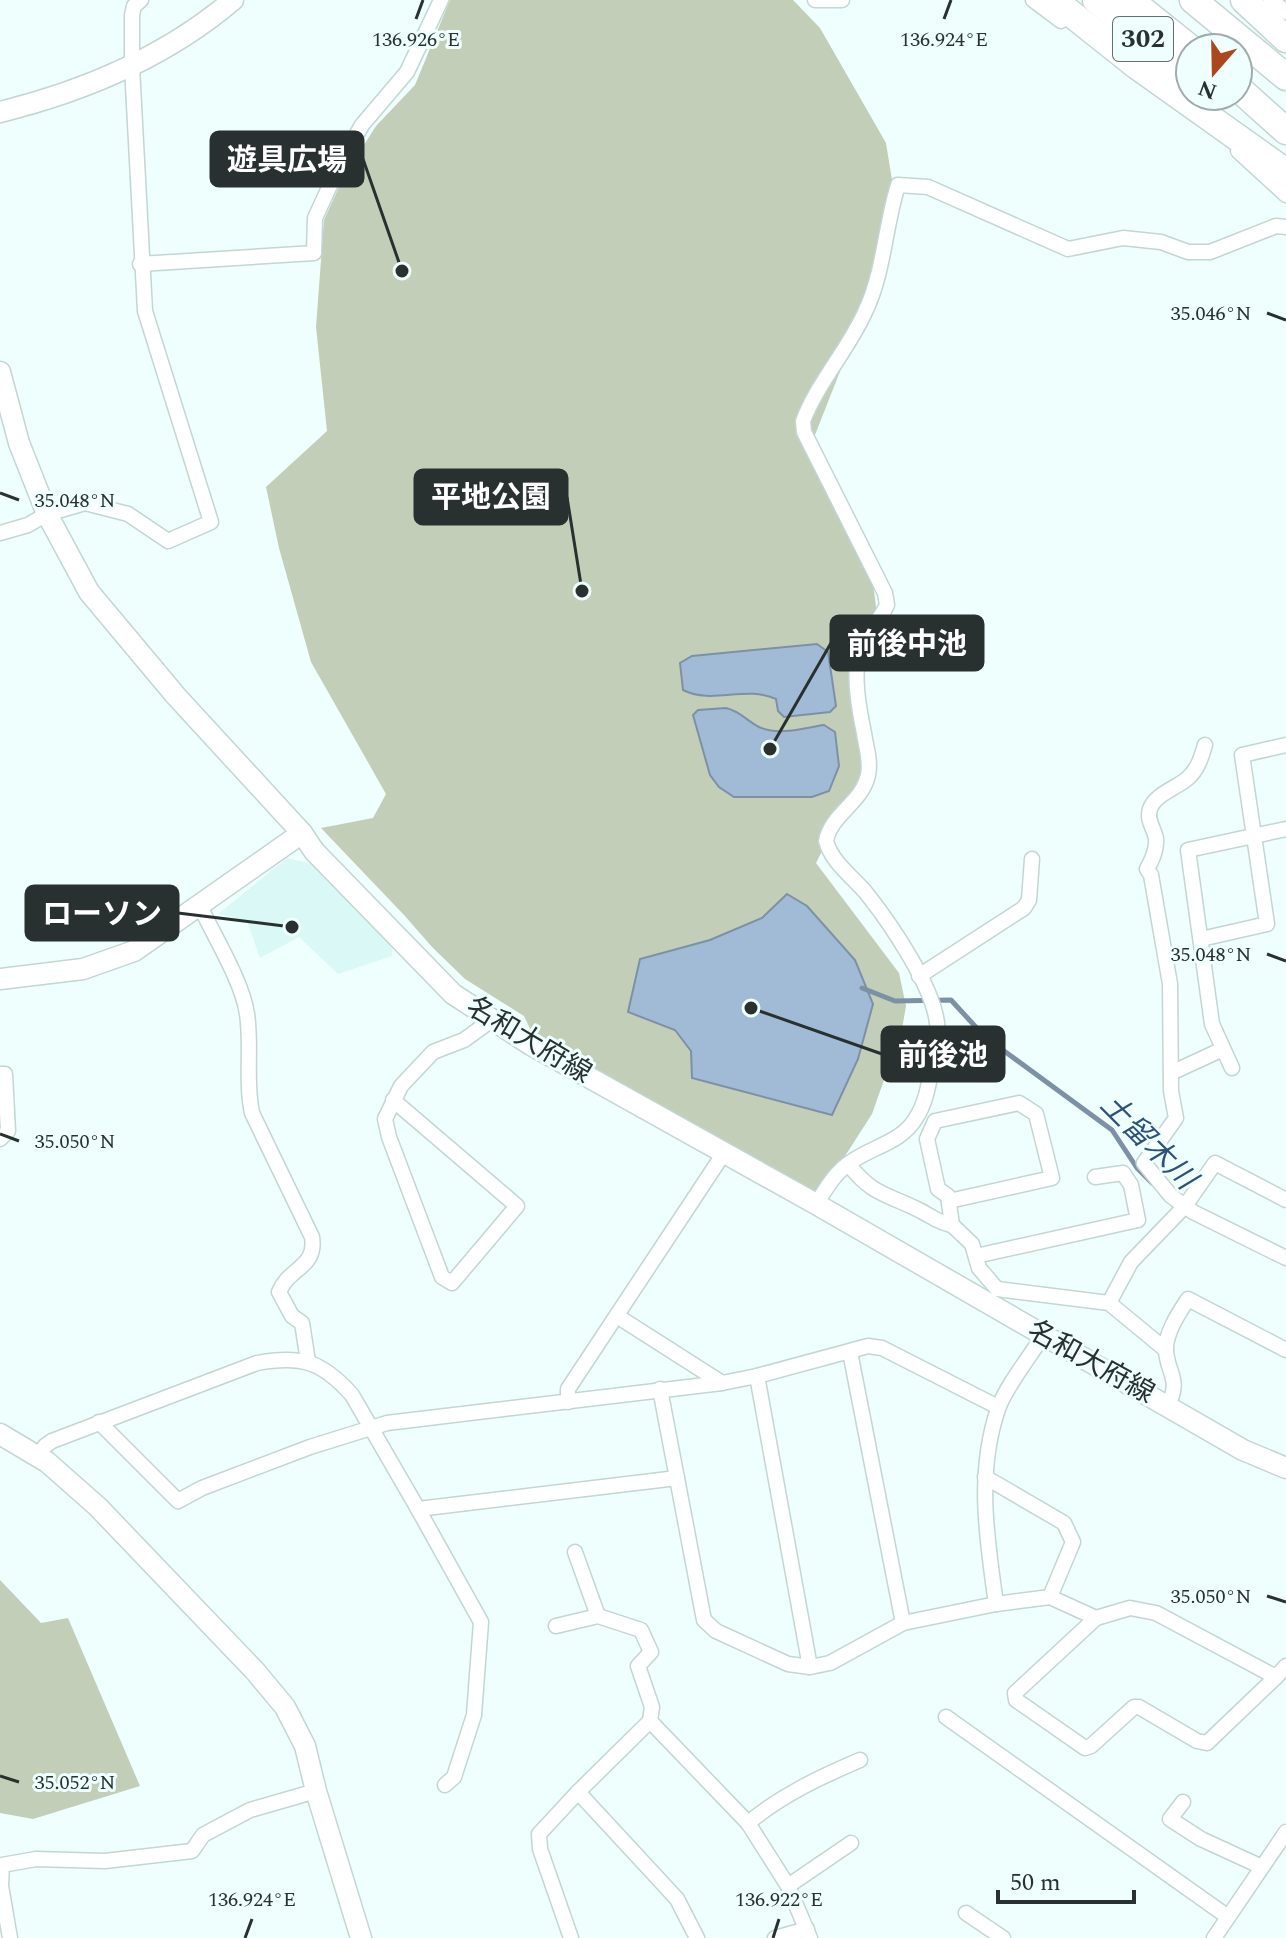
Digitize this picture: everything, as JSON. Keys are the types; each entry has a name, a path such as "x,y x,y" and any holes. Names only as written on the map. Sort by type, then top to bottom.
{"highway":[{"path":"1054,0 1137,66 1286,172"},
{"name":"302","path":"1096,0 1174,65"},
{"path":"1130,0 1174,35"},
{"path":"1193,0 1286,77"},
{"name":"302","path":"1203,0 1286,69"},
{"path":"1244,0 1286,39"},
{"path":"1254,102 1286,131"},
{"path":"1229,112 1286,162"}],"main road":[{"path":"0,112 68,92 132,67 176,43 233,0"},
{"name":"名和大府線","path":"0,372 19,443 47,514 77,572 114,625 302,833 314,851 453,994 531,1045 816,1204 1243,1450 1286,1468"},
{"path":"0,979 83,969 134,951 302,833"},
{"path":"0,1434 38,1457 98,1507 255,1671 285,1707 305,1746 361,1938"}],"street":[{"path":"0,533 85,503 128,514 168,541 211,522 145,311 140,264 132,67 132,15 134,6 141,0"},
{"path":"140,264 314,253 315,218 338,168 362,125 407,72 441,0"},
{"path":"815,0 842,0"},
{"path":"1033,0 1188,117 1210,125 1286,195"},
{"path":"816,1204 828,1185 848,1164 895,1139 919,1115 927,1093 936,1041 937,1022 930,1000 896,933 867,894 832,856 826,841 832,825 859,796 868,775 857,666 864,642 887,605 885,593 804,432 803,421 865,313 874,290 889,212 898,185 928,187 1068,249 1123,238 1161,242 1188,252 1210,252 1276,226 1286,227"},
{"path":"1205,745 1198,766 1188,778 1157,799 1150,808 1149,821 1156,838 1153,857 1147,869 1151,875 1170,984 1171,1073 1176,1118 1144,1163 1171,1196 1185,1206 1286,1258"},
{"path":"1201,939 1267,924 1242,755 1286,745"},
{"path":"1232,1068 1212,1024 1188,850 1286,829"},
{"path":"919,976 1024,908 1029,900 1032,859"},
{"path":"200,906 247,1013 248,1093 252,1113 312,1237 314,1250 310,1259 282,1283 279,1292 292,1316 302,1323 308,1361"},
{"path":"393,1100 517,1206 452,1283 442,1277 385,1119 393,1100 401,1086 433,1052 464,1040 493,1019"},
{"path":"1171,1073 1223,1049"},
{"path":"0,1074 5,1074 8,1131 0,1139"},
{"path":"949,1201 1052,1178 1036,1114 1019,1103 935,1121 927,1139 938,1189 948,1196 952,1225"},
{"path":"568,1402 568,1389 724,1153"},
{"path":"1109,1303 1131,1262 1185,1206 1215,1163 1286,1200"},
{"path":"848,1164 875,1192 918,1209 940,1224 952,1225 972,1244 979,1268 997,1289 1109,1303 1166,1350 1174,1376 1174,1394 1168,1406"},
{"path":"976,1256 1138,1220 1131,1185 1123,1173 1095,1177"},
{"path":"1166,1350 1175,1320 1188,1299 1286,1350"},
{"path":"617,1316 722,1383"},
{"path":"996,1604 985,1524 985,1477 998,1407 1043,1336"},
{"path":"99,1422 178,1501 202,1488 370,1427 722,1383 875,1345 998,1407"},
{"path":"850,1352 903,1623"},
{"path":"38,1457 52,1441 257,1363 284,1358 308,1361 338,1379 352,1395 481,1622 474,1715 454,1777 445,1785"},
{"path":"757,1376 810,1667"},
{"path":"660,1389 704,1620 716,1631 788,1664 810,1667 830,1663 903,1623 996,1604 1050,1597 1096,1618"},
{"path":"985,1477 1064,1523 1068,1529 1073,1542 1050,1597"},
{"path":"418,1509 677,1478"},
{"path":"575,1552 598,1616"},
{"path":"1130,1608 1156,1613 1281,1672 1207,1743 1197,1741 1134,1707 1085,1748 1016,1700 1015,1693 1096,1618 1130,1608"},
{"path":"556,1626 598,1616 641,1630 651,1652 638,1666 652,1707 650,1721 539,1834 540,1849 571,1938"},
{"path":"946,1717 1228,1917"},
{"path":"650,1721 748,1823 788,1886 808,1934 775,1938"},
{"path":"748,1823 766,1808 809,1782 860,1760"},
{"path":"10,1938 1,1886 2,1865 36,1859 105,1861 192,1851 203,1835 250,1810 316,1791"},
{"path":"578,1792 677,1899 697,1938"},
{"path":"1183,1802 1170,1819 1201,1839 1262,1867"},
{"path":"1218,1936 1286,1832"},
{"path":"788,1886 851,1843"},
{"path":"966,1913 1003,1938"}],"shaded area":[{"path":"817,644 828,652 836,706 830,712 784,717 778,711 776,699 765,695 706,696 683,690 680,663 692,656"},
{"path":"726,708 767,730 824,725 835,732 839,766 829,791 812,797 734,797 719,787 710,775 693,715 698,710"},
{"path":"287,858 312,864 392,948 392,956 338,974 299,937 260,958 247,921 218,914"},
{"path":"787,894 807,906 855,960 873,1004 858,1059 832,1115 692,1078 691,1051 675,1030 628,1012 640,959 710,940 762,918"}],"green space":[{"path":"450,0 793,0 820,28 886,143 894,192 878,275 811,445 871,568 877,614 862,667 866,764 816,863 899,973 906,1006 902,1029 872,1114 818,1198 534,1037 524,1016 465,979 321,828 373,818 386,794 311,662 279,548 266,487 327,431 316,327 324,220 343,178 376,126 415,85"},
{"path":"0,1580 41,1623 68,1618 140,1786 33,1819 0,1813"}],"waterway":[{"name":"土留木川","path":"862,988 895,1001 951,1000 985,1037 1112,1130 1137,1168 1152,1183"}],"place":[{"name":"遊具広場","path":"402,271"},
{"name":"平地公園","path":"582,591"},
{"name":"前後中池","path":"770,749"},
{"name":"ローソン","path":"292,927"},
{"name":"前後池","path":"751,1008"}]}
